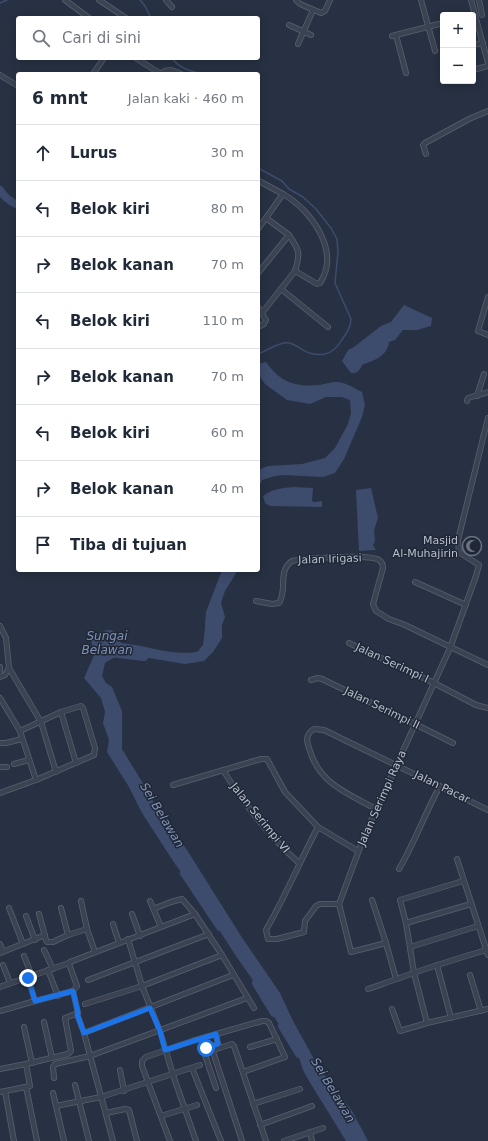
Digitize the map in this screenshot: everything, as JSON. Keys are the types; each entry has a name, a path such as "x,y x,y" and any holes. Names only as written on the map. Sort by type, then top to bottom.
{"street":[{"path":"65,0 86,16"},
{"path":"100,0 123,16"},
{"path":"166,0 172,7"},
{"path":"296,0 300,4 324,13 330,0"},
{"path":"421,0 435,51"},
{"path":"471,0 473,12"},
{"path":"479,0 482,14"},
{"path":"298,44 313,10"},
{"path":"476,23 488,63"},
{"path":"406,73 394,36 440,24"},
{"path":"290,25 311,35"},
{"path":"476,44 483,43"},
{"path":"94,72 103,60"},
{"path":"139,60 158,72"},
{"path":"476,69 488,66"},
{"path":"164,72 166,70 173,70 177,72"},
{"path":"0,75 16,85"},
{"path":"426,154 423,145 425,143 469,119 488,111"},
{"path":"260,181 292,200 315,225 325,242 327,254 325,268 320,283 317,284 312,282 295,271"},
{"path":"260,226 283,194"},
{"path":"262,313 295,271 299,254 289,235 266,218"},
{"path":"260,271 289,235"},
{"path":"281,289 328,326"},
{"path":"488,297 478,331 488,335"},
{"path":"260,310 266,322 260,326"},
{"path":"477,396 484,374"},
{"path":"467,401 468,398 488,392"},
{"name":"Jalan Serimpi Raya","path":"339,904 358,850 450,648 479,565 459,552 458,540 488,418"},
{"name":"Jalan Irigasi","path":"256,601 272,604 279,603 282,598 284,571 287,564 292,561 361,558 374,559 380,561 382,564 382,574 373,604 376,611 488,665"},
{"path":"415,582 466,605"},
{"path":"0,626 6,638 9,668 42,722 56,772"},
{"name":"Jalan Serimpi I","path":"349,643 434,683 476,705 488,708"},
{"path":"0,667 0,672"},
{"path":"0,677 6,673 9,668"},
{"name":"Jalan Serimpi II","path":"311,680 318,678 322,679 453,743"},
{"path":"0,698 20,730 28,760 36,780"},
{"path":"0,793 56,772 94,755 95,748 82,707 78,706 61,712 42,722 20,730"},
{"path":"61,712 76,763"},
{"name":"Jalan Pacar","path":"376,809 332,784 320,772 314,762 307,743 310,731 317,729 324,730 488,810"},
{"path":"0,743 22,739"},
{"path":"173,785 261,759 267,760 285,792 318,827 358,850"},
{"path":"14,764 28,760"},
{"path":"0,767 7,768"},
{"name":"Jalan Serimpi VI","path":"223,770 234,789 267,831 283,849 299,863"},
{"path":"399,870 417,836 440,786"},
{"path":"318,827 299,863 291,884 267,928 266,932 268,940 304,932 305,921 316,906 320,904 339,904 351,952 386,943"},
{"path":"457,859 488,955"},
{"path":"427,1023 414,973 406,923 400,900 463,881"},
{"path":"153,909 182,899 209,934 254,1008"},
{"path":"150,900 161,928"},
{"path":"372,900 396,979"},
{"path":"81,901 87,929 95,952"},
{"path":"406,923 471,904"},
{"path":"9,908 23,944"},
{"path":"61,908 68,934"},
{"path":"40,914 47,942 50,943 68,934 87,929"},
{"path":"132,914 140,936"},
{"path":"0,987 51,970 195,914"},
{"path":"26,916 35,940"},
{"path":"113,924 119,943"},
{"path":"410,947 478,926"},
{"path":"88,980 209,934"},
{"path":"0,944 2,953 45,935"},
{"path":"128,939 142,986 160,1031 196,1141"},
{"path":"44,950 58,996"},
{"path":"368,989 384,985 396,979 486,950"},
{"path":"85,1004 142,986 222,955"},
{"path":"24,956 35,1001"},
{"path":"0,1011 73,991 77,986 69,963"},
{"path":"3,965 10,983"},
{"path":"437,965 451,1018"},
{"path":"84,1033 233,974"},
{"path":"470,975 481,1011"},
{"path":"73,991 77,1014 84,1033 102,1097 112,1141"},
{"path":"54,1078 53,1067 55,1064 90,1056 247,998"},
{"path":"392,1009 400,1031 427,1023 488,1009"},
{"path":"0,1069 68,1054 71,1051 65,1018 77,1014"},
{"path":"170,1141 142,1066 142,1060 165,1050 262,1020 266,1021 269,1023 285,1057 243,1072"},
{"path":"44,1022 52,1058"},
{"path":"24,1027 32,1063"},
{"path":"216,1034 218,1046"},
{"path":"250,1047 277,1039"},
{"path":"216,1088 204,1052 206,1048 232,1044 234,1046 266,1141"},
{"path":"218,1046 213,1052 242,1141"},
{"path":"14,1141 3,1092 30,1086 26,1064"},
{"path":"56,1106 124,1091 200,1065"},
{"path":"192,1068 221,1141"},
{"path":"120,1070 124,1091"},
{"path":"75,1085 78,1102 89,1141"},
{"path":"26,1087 37,1141"},
{"path":"253,1104 300,1089"},
{"path":"53,1093 64,1141"},
{"path":"161,1116 197,1105"},
{"path":"260,1126 312,1106"},
{"path":"106,1113 125,1109 129,1110 137,1141"},
{"path":"284,1141 323,1128"},
{"path":"310,1132 312,1141"}],"water":[{"path":"404,305 432,318 431,326 417,330 403,330 395,340 389,342 383,355 362,365 357,372 351,373 342,361 348,350 381,326 391,322"},
{"path":"266,362 277,375 296,384 320,385 339,382 362,392 365,405 362,417 344,459 335,473 323,477 275,476 262,480 260,484 260,469 268,466 302,464 325,458 335,448 348,424 351,413 350,400 342,397 326,397 310,404 287,400 265,384 260,377 260,364"},
{"path":"293,487 313,488 312,501 322,501 322,507 270,506 265,503 263,496 266,494 277,489"},
{"path":"371,488 378,518 374,530 375,541 373,545 376,550 359,551 356,490"},
{"name":"Sungai Belawan","path":"221,572 237,572 225,591 221,603 225,617 222,625 222,638 213,652 204,661 185,664 123,655 105,663 102,676 106,683 112,687 122,711 122,749 154,803 187,850 241,936 280,993 293,1021 319,1068 352,1111 368,1141 346,1141 309,1081 303,1070 297,1051 276,1020 266,999 221,933 203,900 175,864 142,813 129,787 107,752 109,740 103,723 105,712 101,698 84,678 96,651 92,645 91,638 100,633 109,630 112,631 119,637 121,643 177,653 196,652 207,646 210,633 205,626 206,612"}],"waterway":[{"path":"0,3 7,0"},
{"path":"140,0 150,16"},
{"path":"174,60 181,67 195,72"},
{"path":"260,169 282,181 289,189 303,197 316,209 331,228 337,239 338,252 335,283 351,319 348,330 334,349 328,353 318,355 312,354 293,344 284,343 260,353"},
{"name":"Sei Belawan","path":"0,190 3,195 16,204"},
{"name":"Sei Belawan","path":"203,651 207,646 210,620"},
{"name":"Sei Belawan","path":"118,654 144,657"},
{"name":"Sei Belawan","path":"184,873 220,927"},
{"name":"Sei Belawan","path":"256,983 274,1013"},
{"name":"Sei Belawan","path":"282,1026 299,1054"}],"place":[{"name":"Masjid Al-Muhajirin","path":"472,546"}],"route":[{"path":"28,978 35,1001 53,998 73,991 77,1014 84,1033 150,1008 160,1031 165,1050 216,1034 218,1044 206,1048"}]}
